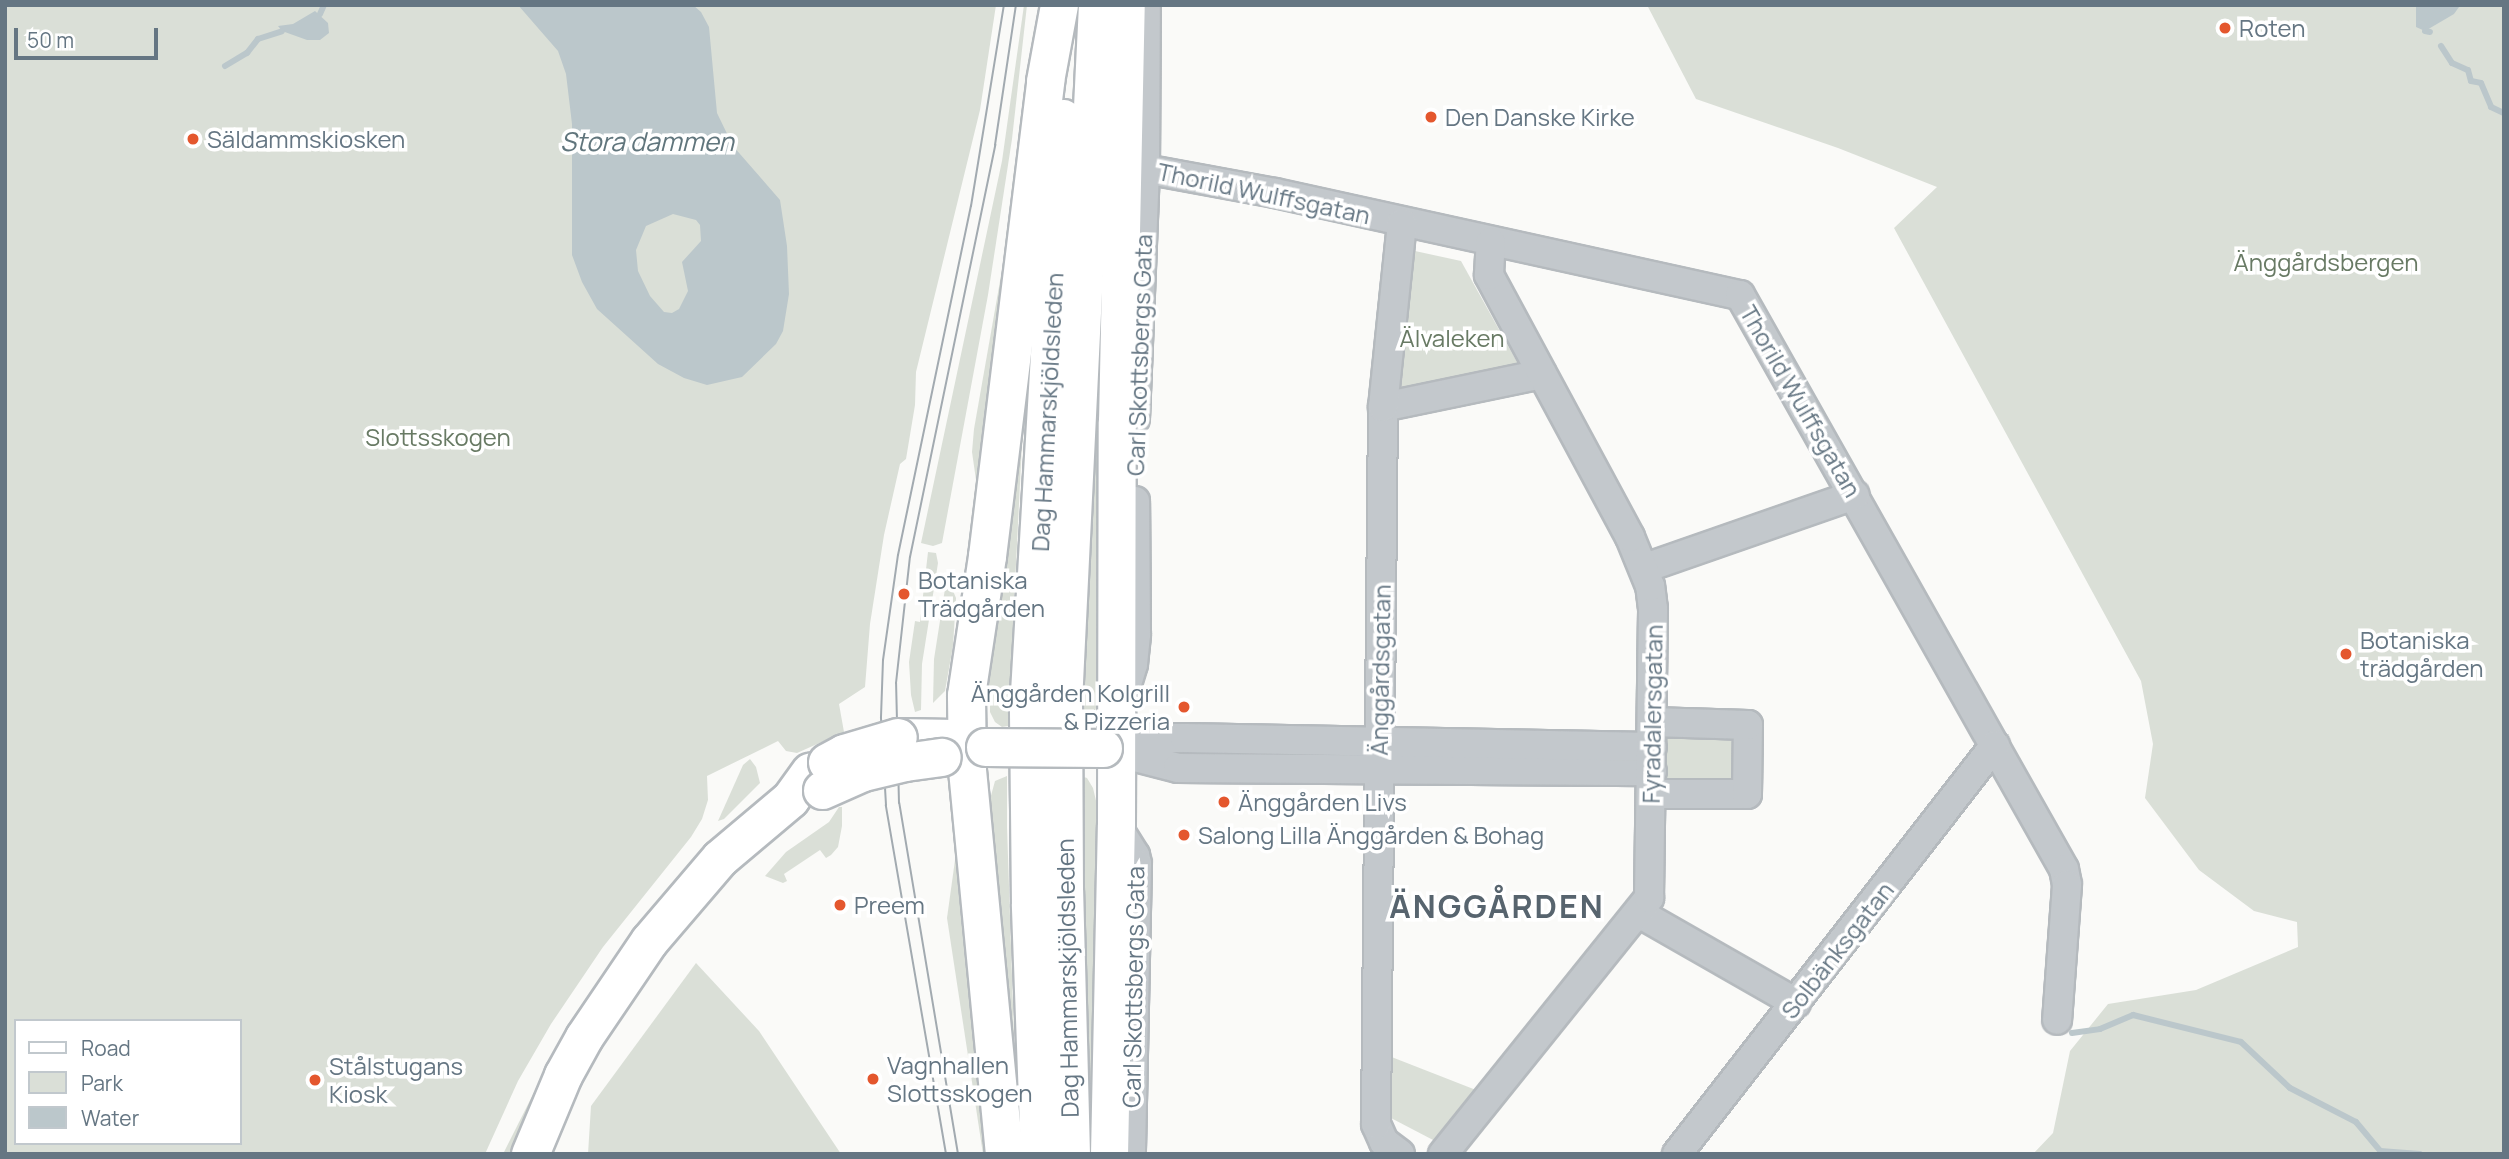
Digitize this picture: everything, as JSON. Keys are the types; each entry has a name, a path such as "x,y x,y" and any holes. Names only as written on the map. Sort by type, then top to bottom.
{"main road":[{"path":"1004,1154 952,743 966,695 987,555 1045,80 1059,5"},
{"name":"Dag Hammarskjöldsleden","path":"1039,1154 1030,904 1028,709 1053,321 1068,5"},
{"name":"Dag Hammarskjöldsleden","path":"1071,1154 1063,702 1097,5"},
{"path":"1110,1154 1116,825 1110,748 1115,699 1126,5"},
{"path":"530,1154 558,1086 584,1037 649,941 720,858 808,787 844,753 898,737 952,743 1110,748"},
{"path":"808,787 905,762 952,743"}],"street":[{"name":"Carl Skottsbergs Gata","path":"1115,699 1127,683 1133,664 1136,634 1134,430 1145,169 1146,5"},
{"name":"Thorild Wulffsgatan","path":"1145,169 1275,193 1740,295 2064,869 2067,885 2057,1020"},
{"name":"Änggårdsgatan","path":"1394,1153 1380,1137 1376,1124 1379,741 1383,407 1402,223"},
{"name":"Fyradalersgatan","path":"1443,1154 1649,898 1653,609 1645,568 1489,275 1491,242"},
{"path":"1383,407 1542,374"},
{"path":"1645,568 1855,495"},
{"path":"1110,748 1136,738 1379,741 1514,757"},
{"path":"1261,771 1262,739"},
{"name":"Solbänksgatan","path":"1677,1154 1995,746"},
{"path":"1110,748 1178,768 1261,771 1379,770 1514,757 1652,758"},
{"name":"Carl Skottsbergs Gata","path":"1116,825 1135,855 1137,863 1131,1154"},
{"path":"1639,912 1797,1003"}],"green space":[{"name":"Slottsskogen","path":"5,5 996,5 980,110 916,372 915,405 906,459 900,464 884,535 870,624 865,687 839,704 844,732 797,753 786,751 778,741 707,776 708,800 702,819 691,837 603,947 551,1024 518,1081 485,1154 5,1154"},
{"path":"1024,5 1027,5 1012,139 988,295 942,543 933,546 921,543 1002,161"},
{"name":"Botaniska trädgården","path":"1647,5 2504,5 2504,1154 2033,1154 2053,1133 2070,1051 2108,1004 2196,990 2298,947 2297,922 2254,911 2199,870 2145,798 2153,744 2141,681 1894,228 1937,187 1838,148 1696,99"},
{"path":"1108,138 1098,702 1091,723 1081,727"},
{"path":"1022,156 977,487 972,452 974,429"},
{"name":"Älvaleken","path":"1415,251 1461,261 1522,371 1399,396"},
{"path":"1015,422 1023,423 1008,726 1002,727 995,722 990,712 990,689 983,689"},
{"path":"928,552 936,553 938,563 922,664 921,710 915,712 909,662 915,621 920,622"},
{"path":"947,576 956,598 953,646 945,691 933,703 934,659"},
{"path":"1666,732 1736,733 1741,781 1663,786"},
{"path":"750,759 756,767 760,783 724,819 718,821 743,765"},
{"path":"1007,776 1018,1154 982,804 989,803 995,781"},
{"path":"1081,776 1087,778 1093,788 1097,805 1102,806 1101,1154 1087,1154"},
{"path":"839,807 842,807 842,826 838,847 831,855 826,858 820,850 784,874 787,881 783,883 765,876 786,852 829,822"},
{"path":"960,824 996,1154 983,1154 947,918"},
{"path":"679,878 540,1088 509,1154 503,1154 569,1023 607,968"},
{"path":"696,963 759,1031 841,1154 588,1154 591,1106"},
{"path":"1389,1056 1476,1090 1435,1141 1389,1117"}],"water":[{"name":"Stora dammen","path":"518,5 693,5 701,12 709,27 717,113 733,146 780,200 787,246 789,294 783,331 776,344 742,377 707,385 684,378 658,364 597,309 582,282 572,255 572,124 566,74 558,51","holes":["673,214 696,220 700,225 701,241 682,262 688,291 679,309 672,313 664,312 650,296 638,271 636,250 646,226"]},
{"path":"2416,5 2459,7 2454,14 2425,31 2416,27"},
{"path":"315,11 328,23 329,33 320,40 307,40 282,31 278,26 293,24"}],"waterway":[{"path":"320,14 324,5"},
{"path":"225,66 247,53 258,39 282,31"},
{"path":"2425,31 2430,32"},
{"path":"2441,46 2452,63 2468,70 2471,81 2481,83 2491,107 2504,113"},
{"path":"2072,1033 2100,1029 2133,1015 2241,1042 2290,1088 2356,1122 2380,1151 2420,1154"}],"tram line":[{"path":"946,1154 886,805 881,717 883,660 898,555 971,206 1004,5"},
{"path":"958,1154 899,803 896,683 910,557 995,145 1016,5"}],"place":[{"name":"Roten","path":"2225,28"},
{"name":"Den Danske Kirke","path":"1431,117"},
{"name":"Säldammskiosken","path":"193,139"},
{"name":"Botaniska Trädgården","path":"904,594"},
{"name":"Botaniska trädgården","path":"2346,654"},
{"name":"Änggården Kolgrill & Pizzeria","path":"1184,707"},
{"name":"Änggården Livs","path":"1224,802"},
{"name":"Salong Lilla Änggården & Bohag","path":"1184,835"},
{"name":"Preem","path":"840,905"},
{"name":"Vagnhallen Slottsskogen","path":"873,1079"},
{"name":"Stålstugans Kiosk","path":"315,1080"}],"district":[{"name":"ÄNGGÅRDEN","path":"1497,906"}],"park label":[{"name":"Änggårdsbergen","path":"2326,262"}]}
